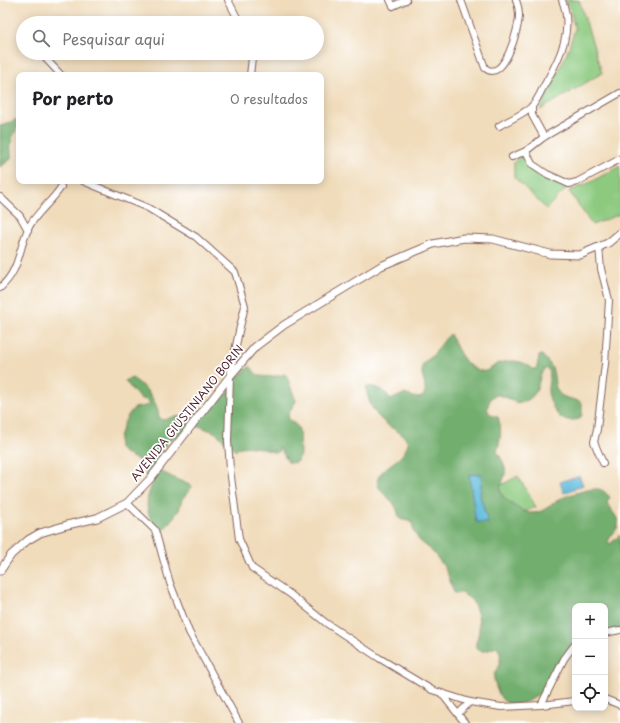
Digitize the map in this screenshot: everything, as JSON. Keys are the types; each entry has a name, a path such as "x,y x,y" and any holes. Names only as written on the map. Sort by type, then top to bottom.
{"main road":[{"name":"AVENIDA GIUSTINIANO BORIN","path":"0,571 11,555 28,540 40,533 97,518 127,503 150,479 230,376 255,347 284,324 381,266 433,244 464,238 493,239 550,254 580,255 599,247 620,233"}],"street":[{"path":"228,0 236,16"},
{"path":"390,0 393,6 406,0"},
{"path":"461,0 485,68 488,71 497,70 502,65 514,40 520,15 516,0"},
{"path":"544,137 532,115 532,106 558,59 565,42 567,23 565,8 562,0"},
{"path":"47,60 58,72"},
{"path":"250,72 252,60"},
{"path":"512,158 526,151 544,137 620,93"},
{"path":"499,126 532,106"},
{"path":"526,151 532,164 547,174 568,184 577,182 620,159"},
{"path":"90,184 148,208 196,237 235,272 245,306 230,376 228,441 239,540 252,568 290,594 326,623 432,690 470,702 501,707 572,701"},
{"path":"0,288 8,281 15,269 28,230 35,218 61,187"},
{"path":"0,196 20,216 28,230"},
{"path":"20,216 35,218"},
{"path":"599,247 601,269 609,300 606,364 594,442 603,463"},
{"path":"127,503 155,530 170,583 189,632 239,723"},
{"path":"608,632 620,630"},
{"path":"541,705 564,659 572,648"},
{"path":"441,692 465,723"},
{"path":"608,700 620,705"},
{"path":"458,714 470,702"}],"green space":[{"path":"565,0 579,0 602,73 540,110 567,53 575,29 570,9"},
{"path":"16,120 16,129 11,143 11,159 0,167 0,126"},
{"path":"521,156 533,168 569,186 546,209 514,177 514,162"},
{"path":"620,166 620,214 592,225 569,191 589,183"},
{"path":"450,334 458,351 470,366 481,371 487,370 495,365 507,361 521,362 534,370 537,367 539,356 542,355 552,369 557,391 564,397 577,400 582,403 582,415 579,419 567,420 560,417 552,406 549,396 548,389 550,373 546,368 541,376 535,393 526,401 521,403 498,395 491,398 488,410 491,414 498,417 500,426 500,438 497,451 505,468 500,489 503,497 519,509 526,512 537,513 560,499 585,491 599,489 609,496 610,498 607,501 609,507 616,516 618,522 617,528 608,542 609,544 611,543 620,535 620,630 608,632 608,603 572,603 572,645 553,673 548,686 543,693 520,704 505,702 502,700 497,691 494,676 500,659 498,649 496,647 481,651 476,648 479,622 476,608 472,601 462,593 454,593 443,565 431,550 419,540 414,532 412,522 400,519 397,509 378,485 379,476 406,450 408,442 405,437 386,424 374,411 367,394 366,387 381,389 387,394 390,400 404,394 417,398 422,397 425,387 422,365 433,355"},
{"path":"251,367 256,374 260,376 285,374 287,377 296,401 288,415 289,419 297,426 299,430 300,454 298,460 294,463 288,462 280,448 276,453 251,447 237,448 236,451 216,433 199,426 178,435 164,447 157,462 160,471 192,487 182,499 179,510 159,536 151,520 147,503 150,489 154,480 146,482 144,464 122,451 119,445 122,427 128,415 135,408 150,404 148,400 140,399 125,381 132,378 150,394 156,405 159,417 163,420 201,411 210,402 229,392 238,376"},
{"path":"518,476 536,507 514,516 498,487"}],"water":[{"path":"482,474 480,496 488,523 476,522 469,475"},
{"path":"579,476 583,485 564,493 560,482"}]}
